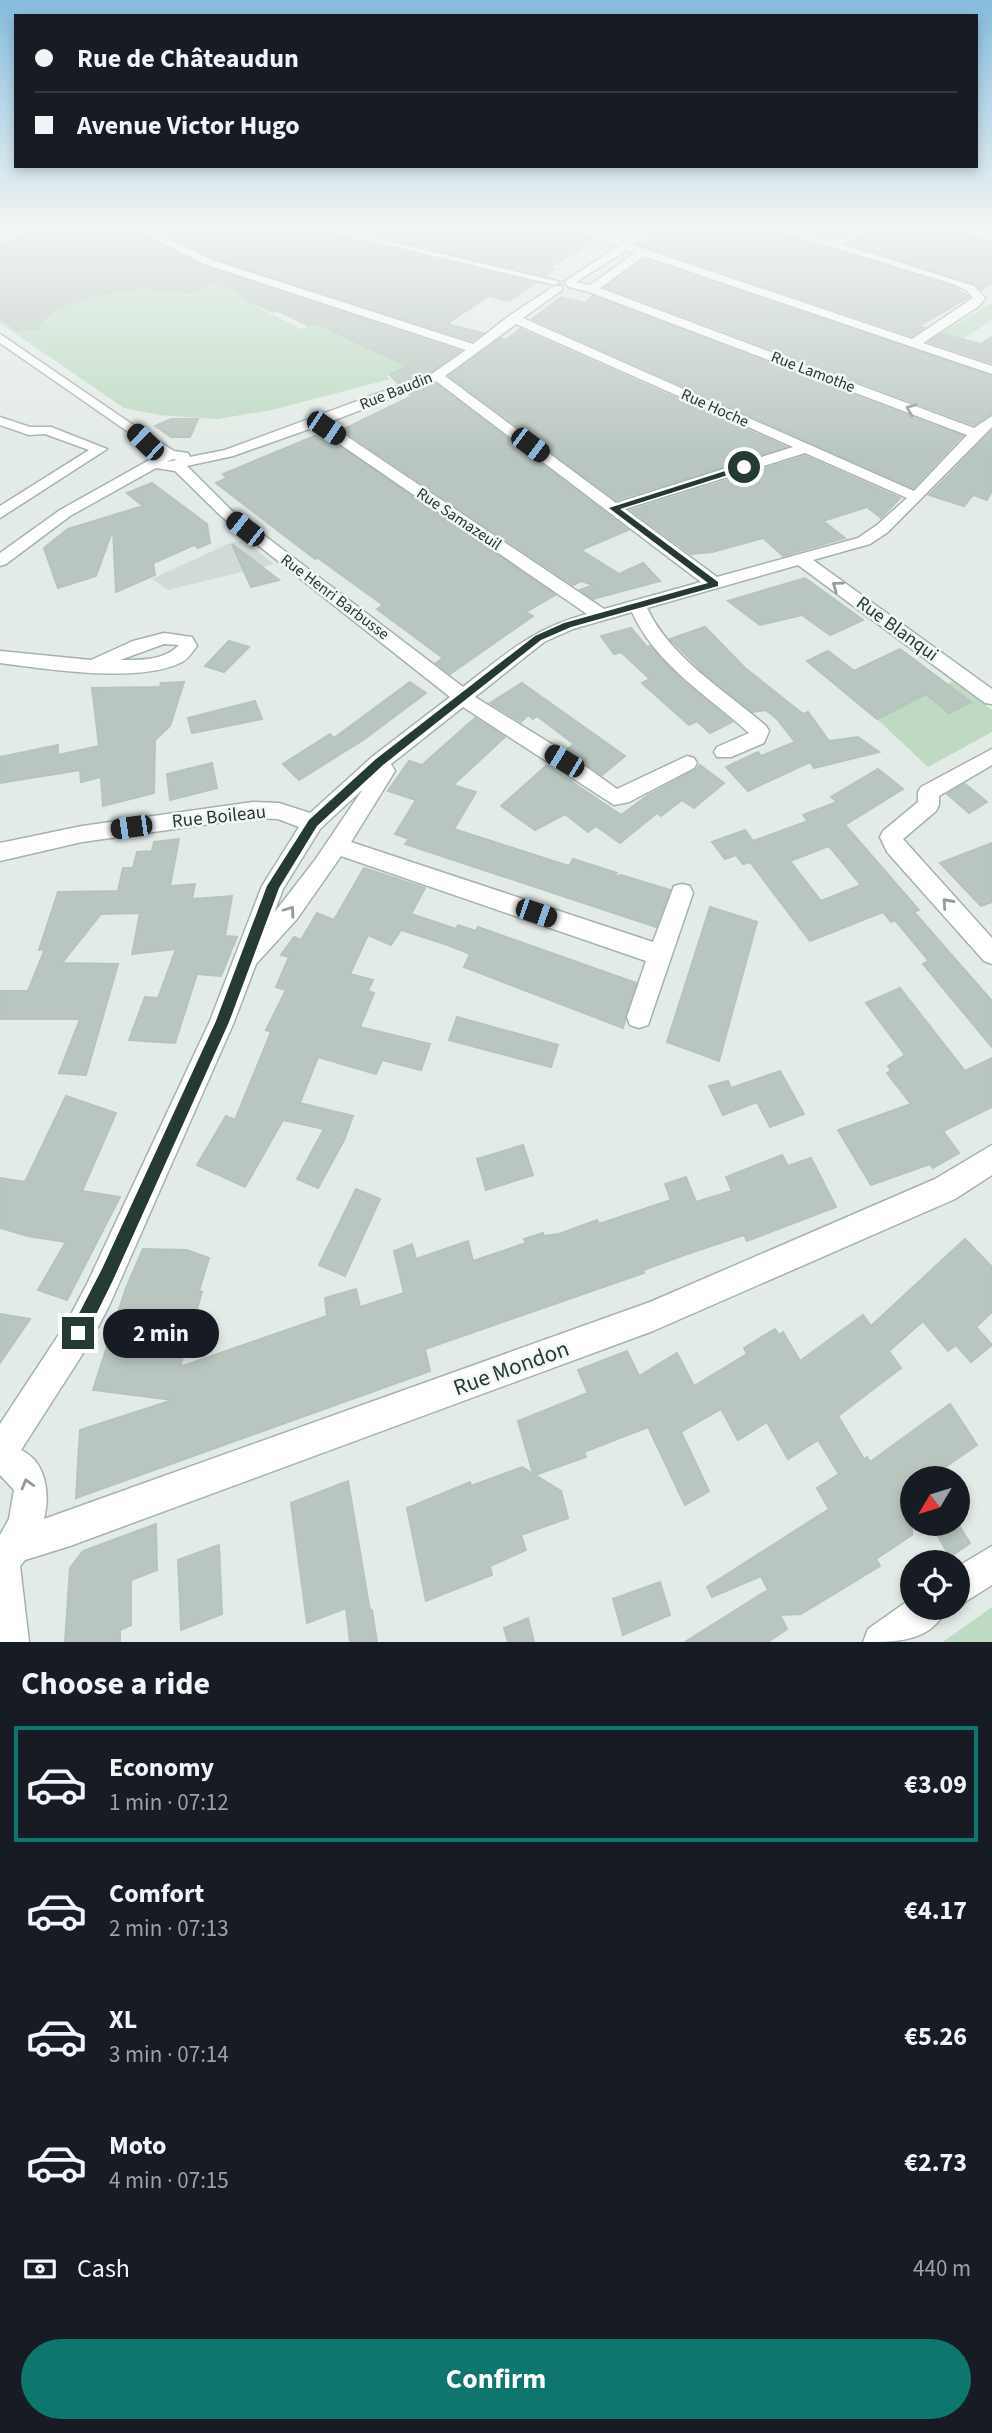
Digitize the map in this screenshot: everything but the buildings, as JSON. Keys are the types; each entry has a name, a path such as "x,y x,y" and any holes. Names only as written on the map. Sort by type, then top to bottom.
{"street":[{"path":"336,304 473,348"},
{"name":"Rue Baudin","path":"172,461 228,453 437,376 535,304"},
{"name":"Rue Lamothe","path":"631,304 975,433"},
{"path":"798,304 992,370"},
{"path":"914,343 975,304"},
{"name":"Rue Hoche","path":"513,318 916,497"},
{"path":"0,338 172,461 200,474 228,453"},
{"path":"437,376 715,584"},
{"path":"11,1642 6,1557 26,1525 31,1504 30,1485 23,1470 0,1455 78,1333 98,1295 222,1022 274,886 313,823 379,762 538,638 567,625 802,561 864,541 888,527 975,433 992,420"},
{"path":"0,421 29,431 46,430 100,449"},
{"name":"Rue Samazeuil","path":"317,422 601,615"},
{"path":"0,513 100,449 134,432"},
{"name":"Rue Baudin","path":"172,461 255,444"},
{"path":"614,508 805,448"},
{"path":"0,561 65,513 127,478 172,461"},
{"name":"Rue Henri Barbusse","path":"172,461 245,529 463,696 564,761 614,797 687,763"},
{"name":"Rue Henri Barbusse","path":"200,474 208,496"},
{"name":"Rue Blanqui","path":"802,561 992,698"},
{"path":"636,605 641,618 694,677 759,731 757,737 724,752"},
{"path":"0,657 56,665 93,666"},
{"path":"992,756 928,792 929,805 922,814 891,837 895,846 992,954"},
{"path":"244,961 279,926 337,846 385,771 379,762"},
{"name":"Rue Boileau","path":"0,852 82,834 253,810 278,811 313,823"},
{"path":"337,846 660,955"},
{"path":"639,1017 682,893"},
{"name":"Rue Mondon","path":"6,1557 83,1525 653,1316 945,1189 992,1159"},
{"path":"970,1580 992,1564"},
{"path":"881,1642 912,1620"}],"shaded area":[{"path":"244,540 274,564 168,590 152,579 232,542"}],"green space":[{"path":"0,304 252,304 301,329 316,324 408,366 387,376 390,379 272,410 217,419 159,415 124,408 0,323"},
{"path":"989,304 992,305 992,320 947,349 927,342"},
{"path":"953,681 992,710 992,732 928,767 877,719"},
{"path":"992,1607 992,1642 943,1642"}],"route":[{"path":"78,1333 108,1275 222,1022 274,886 313,823 379,762 538,638 567,625 715,584 614,508 744,467"}]}
